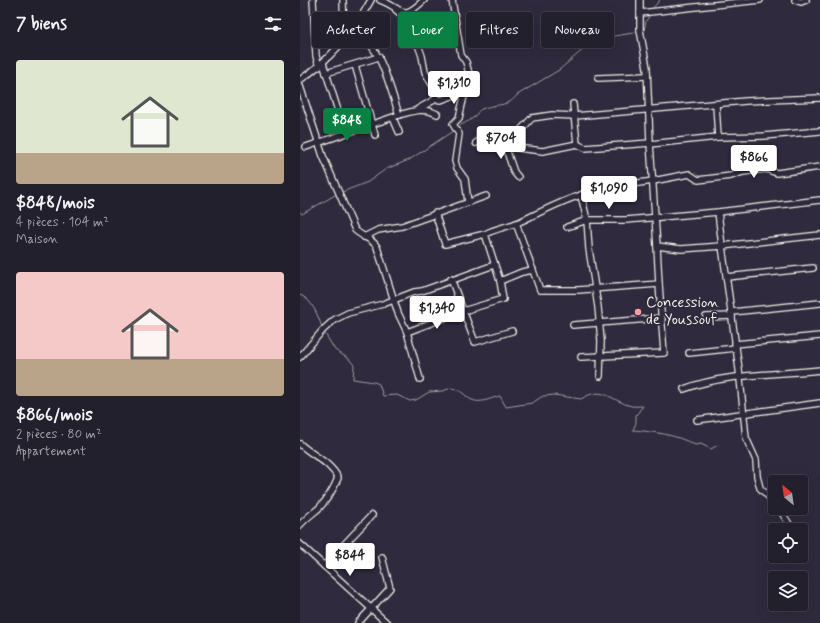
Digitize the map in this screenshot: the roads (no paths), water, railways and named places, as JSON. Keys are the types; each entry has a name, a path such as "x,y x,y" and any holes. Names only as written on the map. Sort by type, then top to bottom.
{"street":[{"path":"313,0 316,56 326,73 345,133"},
{"path":"343,0 343,12"},
{"path":"364,12 371,0"},
{"path":"380,0 396,10 410,22 422,56 425,72 434,88 436,99"},
{"path":"396,10 407,13 413,10 424,0"},
{"path":"452,0 461,55 466,62 472,85 464,96 459,118 453,124 458,134 455,161 457,168 464,179 468,202"},
{"path":"581,357 664,353 647,76 640,32 640,0"},
{"path":"640,13 760,0"},
{"path":"795,0 802,2 806,0"},
{"path":"300,80 321,65 338,48"},
{"path":"373,48 379,57 399,115"},
{"path":"326,73 379,57"},
{"path":"355,65 375,135"},
{"path":"598,78 647,76"},
{"path":"300,86 318,143 355,230 364,237 372,240 377,247 395,299 398,313 407,332 420,379"},
{"path":"306,147 418,109 436,99 441,100 469,89"},
{"path":"518,133 532,118 552,115 575,116 648,109 820,98"},
{"path":"573,104 577,144"},
{"path":"716,105 718,137"},
{"path":"418,109 430,110 437,114"},
{"path":"392,118 399,132"},
{"path":"500,146 543,151 577,144 585,148 650,144 718,137 764,136 820,131"},
{"path":"476,143 485,138 508,152 514,172 518,177"},
{"path":"435,213 445,244 484,234 500,227 516,223 561,201 589,190 653,181 689,174 698,180 731,176 743,172 766,169 777,173 820,167"},
{"path":"581,194 587,220 589,249 600,322 600,376"},
{"path":"364,237 378,230 402,226 486,196"},
{"path":"567,227 587,220 626,220 655,216 718,212 820,200"},
{"path":"718,212 740,378 746,438 756,460 757,476 760,488 768,496"},
{"path":"516,223 540,290 596,289 659,284"},
{"path":"407,332 462,311 503,299 500,281 484,234"},
{"path":"658,246 681,250 820,235"},
{"path":"300,357 322,330 334,320 348,313 422,291 451,279 494,265"},
{"path":"727,277 814,268"},
{"path":"500,281 522,272 533,270"},
{"path":"451,279 475,342 512,331"},
{"path":"706,317 820,303"},
{"path":"573,325 662,318"},
{"path":"689,353 820,336"},
{"path":"684,389 698,384 740,378 820,370"},
{"path":"696,420 820,403"},
{"path":"300,444 310,454 329,466 338,478 334,488 319,507 307,516 300,525"},
{"path":"324,566 372,515"},
{"path":"300,544 387,623"},
{"path":"358,623 390,588 382,557"}],"waterway":[{"path":"651,10 660,0"},
{"path":"644,31 646,21 650,15"},
{"path":"457,128 474,117 478,111 487,107 510,102 517,95 559,70 586,47 609,37 639,32"},
{"path":"342,192 368,182 386,169 409,160 453,131"},
{"path":"300,212 302,214 337,194"},
{"path":"300,295 311,304 322,327"},
{"path":"324,332 335,350 349,359 354,365 353,379 379,384 383,396 397,395 410,401 416,400 429,392 443,391 451,388 458,390 475,401 482,401 500,396 506,407 532,403 543,396 554,395 581,399 594,393 600,393 630,406 643,406 636,415 636,423 633,430 672,436 695,445 701,444 711,449 718,445"}],"place":[{"name":"Concession de Youssouf","path":"638,312"}]}
